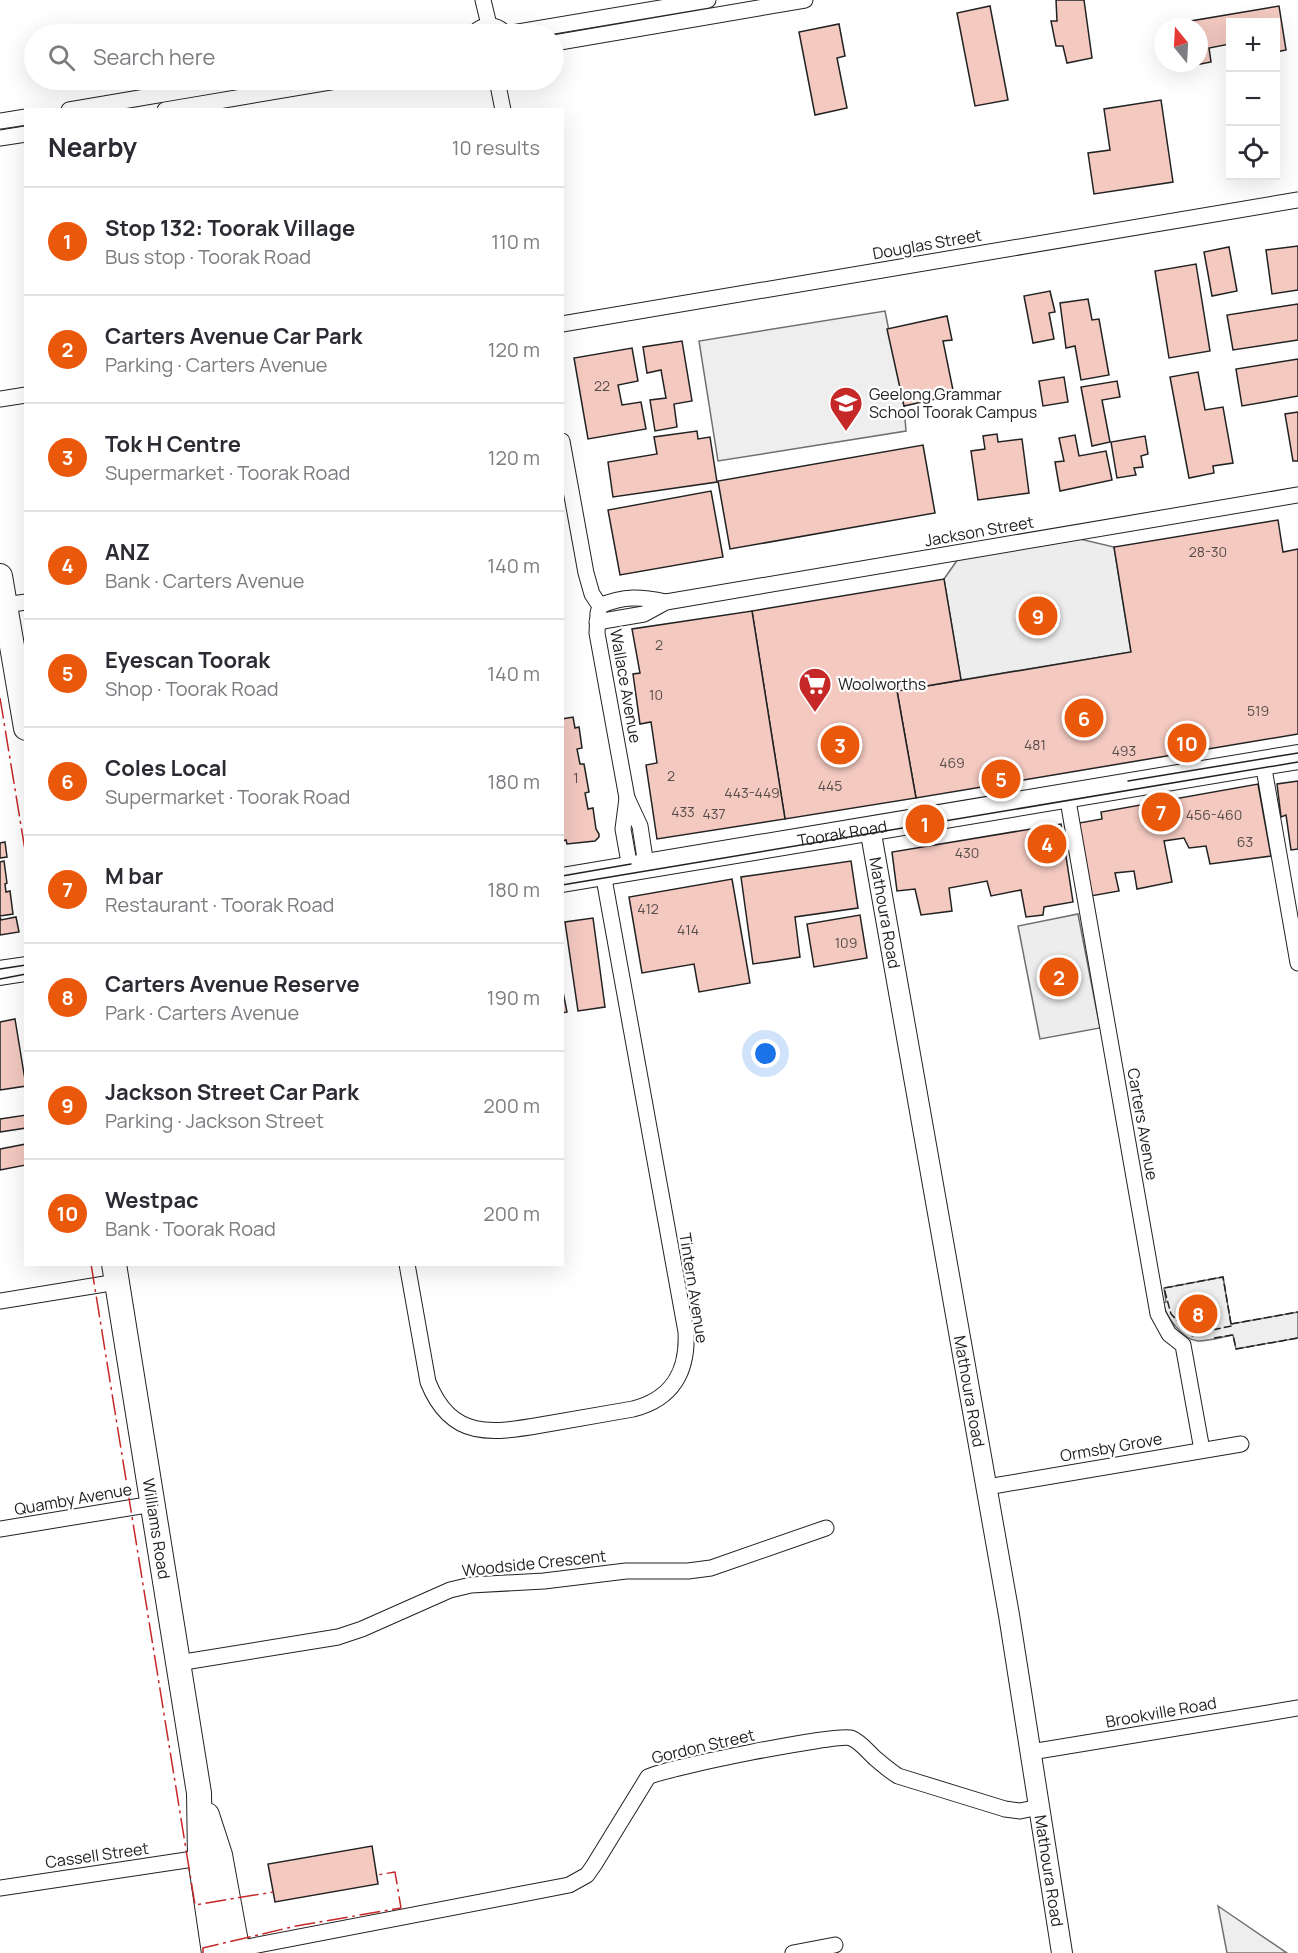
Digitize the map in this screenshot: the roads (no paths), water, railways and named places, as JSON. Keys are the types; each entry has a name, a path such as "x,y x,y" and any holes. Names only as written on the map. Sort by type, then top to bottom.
{"main road":[{"path":"0,576 15,604 24,705"},
{"name":"Toorak Road","path":"564,880 1298,757"},
{"path":"0,974 24,969"},
{"name":"Williams Road","path":"116,1273 178,1664 227,1952"}],"street":[{"path":"483,0 489,24"},
{"path":"564,24 708,0"},
{"path":"564,41 805,0"},
{"path":"81,108 187,90"},
{"path":"177,108 283,90"},
{"path":"499,90 503,108"},
{"path":"0,121 24,117"},
{"path":"0,138 24,134"},
{"name":"Douglas Street","path":"564,324 1298,200"},
{"path":"0,399 24,395"},
{"name":"Wallace Avenue","path":"564,452 586,573 598,614 627,798 623,829 638,867"},
{"name":"Jackson Street","path":"598,614 645,614 666,602 1298,495"},
{"path":"1263,763 1298,963"},
{"name":"Carters Avenue","path":"1067,795 1158,1314 1169,1334 1183,1345 1202,1450"},
{"name":"Mathoura Road","path":"870,828 987,1487 1062,1953"},
{"name":"Tintern Avenue","path":"407,1266 428,1382 441,1408 464,1426 494,1432 643,1407 671,1388 680,1373 686,1360 686,1332 603,873"},
{"path":"0,1300 116,1273"},
{"name":"Ormsby Grove","path":"987,1487 1241,1444"},
{"name":"Quamby Avenue","path":"0,1529 153,1504"},
{"name":"Woodside Crescent","path":"178,1664 338,1637 362,1629 450,1590 471,1585 544,1581 626,1571 679,1571 711,1568 826,1528"},
{"name":"Brookville Road","path":"1031,1752 1298,1707"},
{"name":"Gordon Street","path":"227,1952 568,1885 587,1875 648,1777 675,1769 843,1736 862,1744 885,1767 898,1776 1005,1809 1020,1811 1039,1807"},
{"name":"Cassell Street","path":"0,1888 210,1856"},
{"path":"793,1953 835,1945"}],"tram line":[{"path":"1128,781 1298,753"},
{"path":"564,885 1298,762"},
{"path":"564,876 631,864"},
{"path":"0,969 24,965"},
{"path":"0,979 24,974"}],"place":[{"name":"Geelong Grammar School Toorak Campus","path":"846,432"},
{"name":"Jackson Street Car Park","path":"1038,616"},
{"name":"Woolworths","path":"815,713"},
{"name":"Coles Local","path":"1084,718"},
{"name":"Westpac","path":"1187,743"},
{"name":"Tok H Centre","path":"840,745"},
{"name":"Eyescan Toorak","path":"1001,779"},
{"name":"M bar","path":"1161,812"},
{"name":"Stop 132: Toorak Village","path":"925,824"},
{"name":"ANZ","path":"1047,844"},
{"name":"Carters Avenue Car Park","path":"1059,977"},
{"name":"Carters Avenue Reserve","path":"1198,1314"}]}
